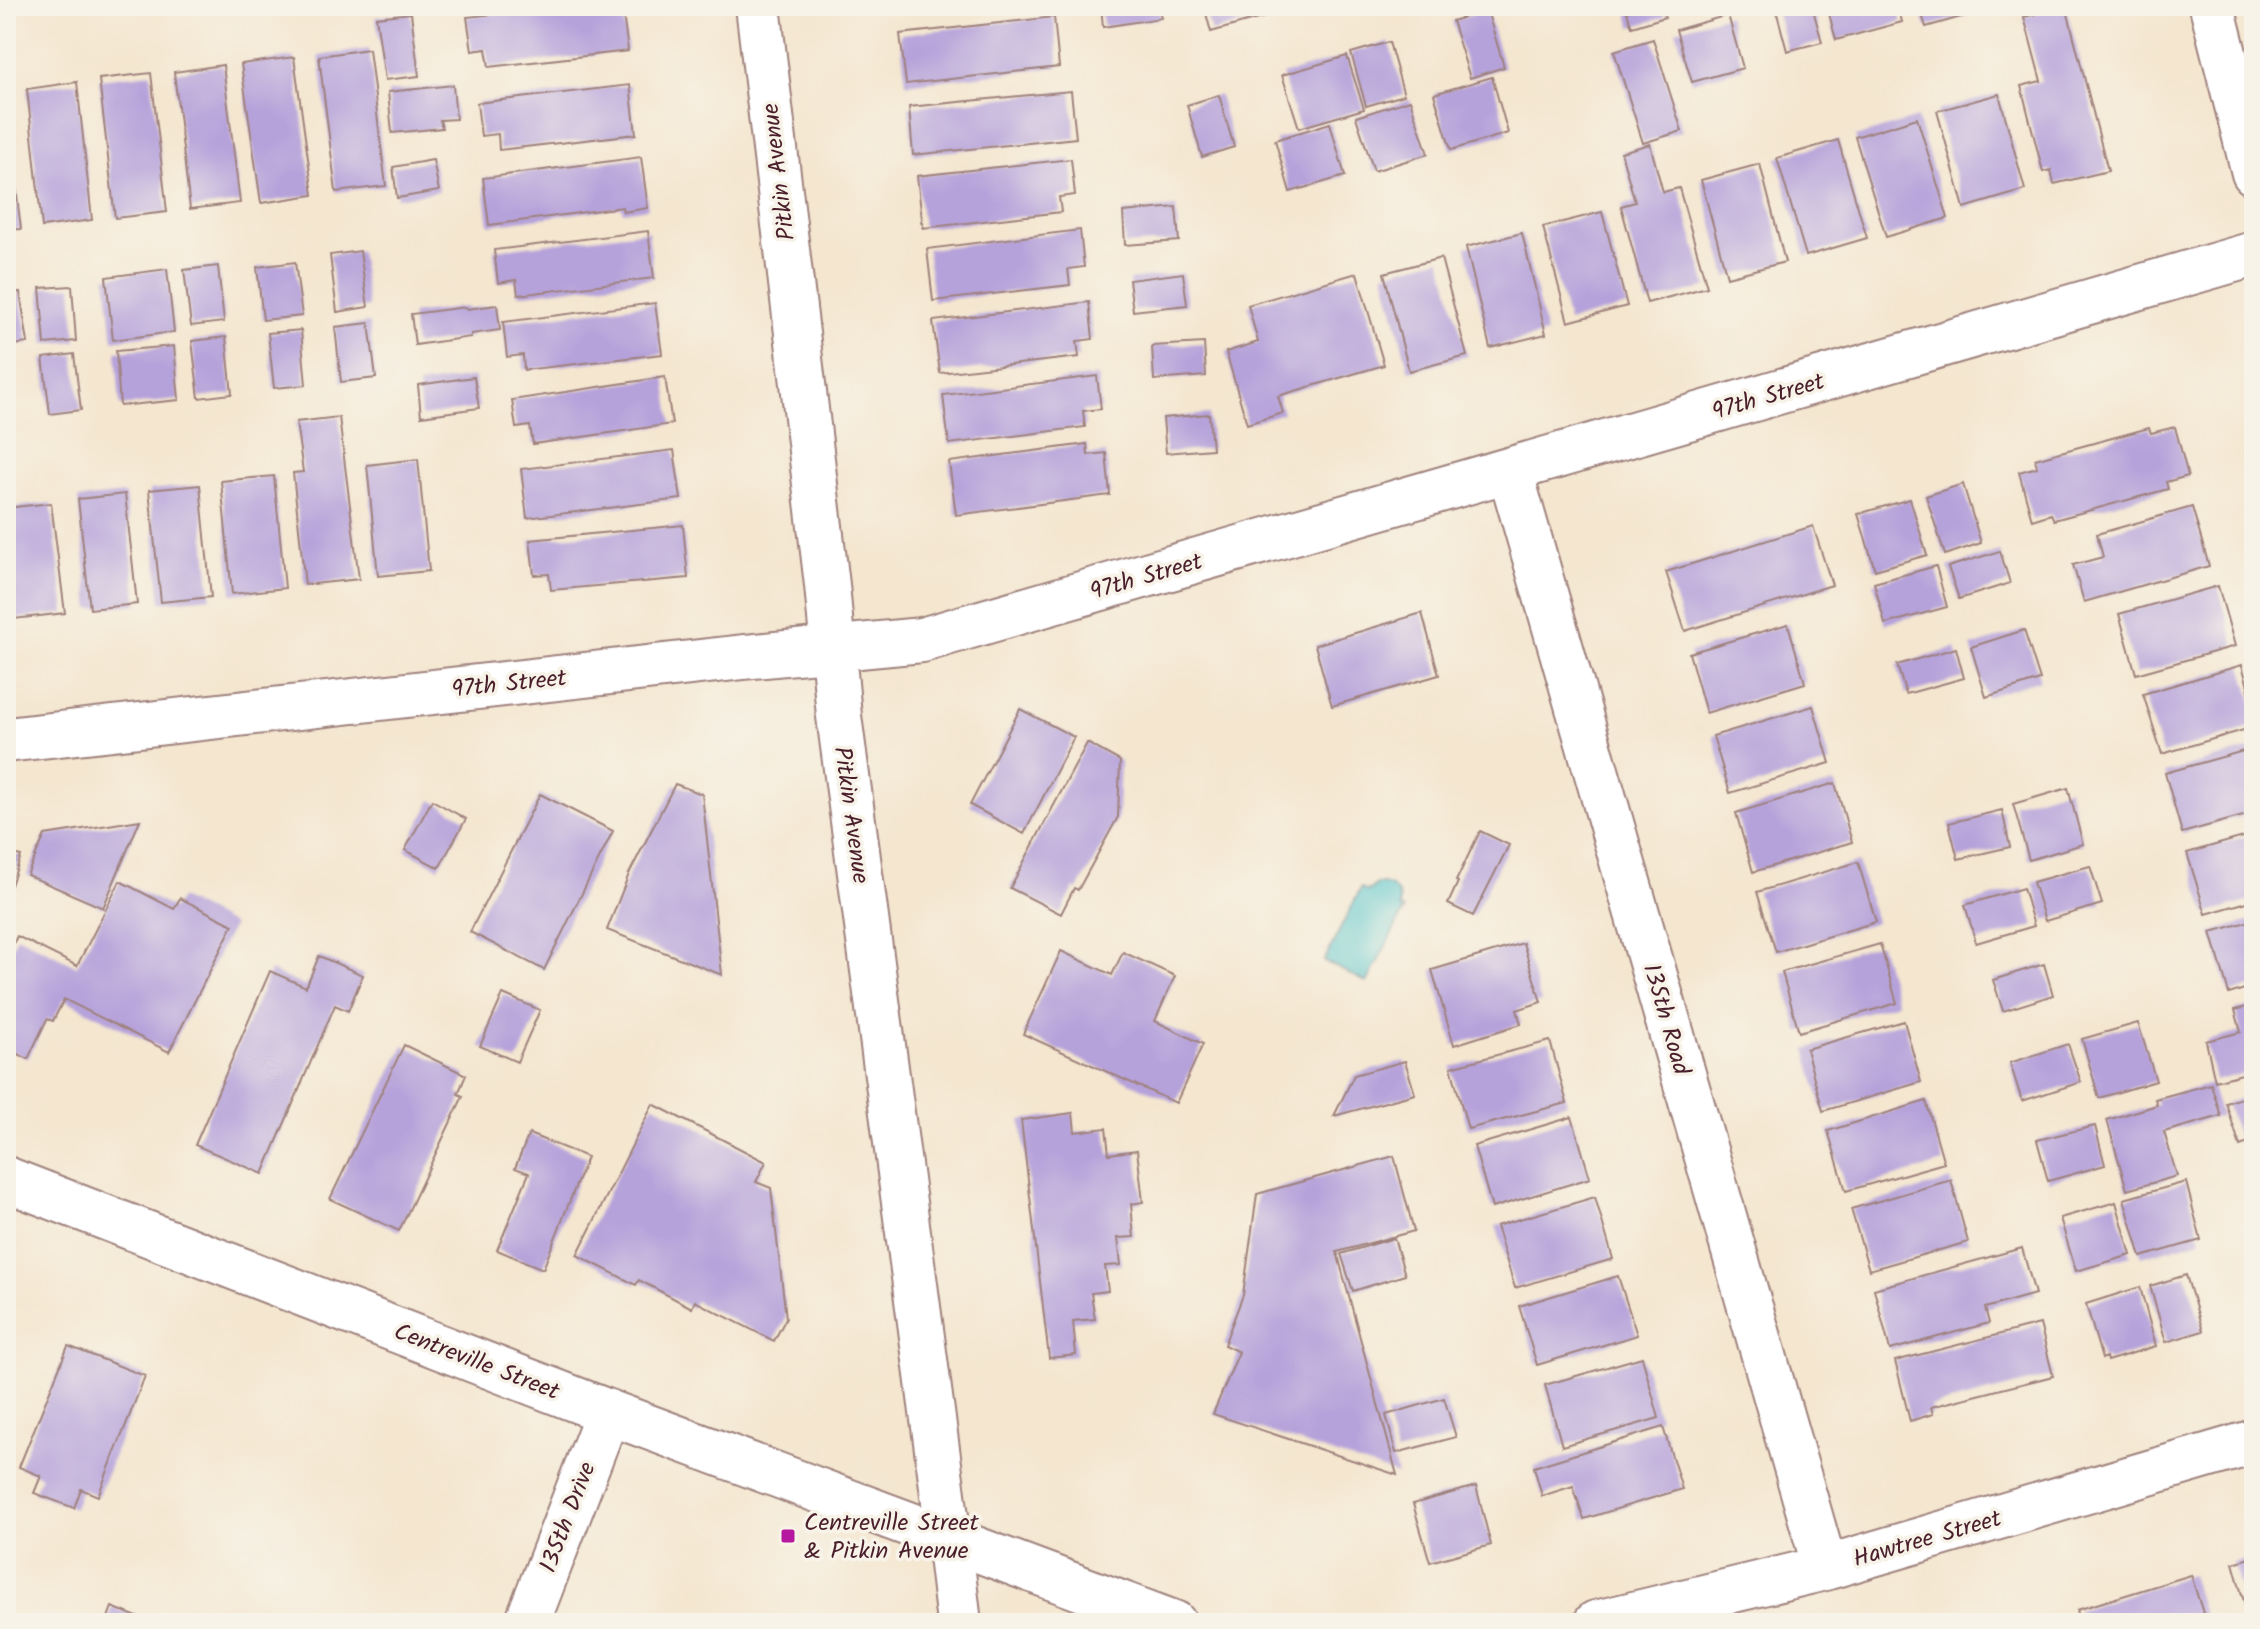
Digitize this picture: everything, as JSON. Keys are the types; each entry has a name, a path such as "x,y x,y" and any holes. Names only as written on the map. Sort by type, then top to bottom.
{"street":[{"name":"Pitkin Avenue","path":"758,6 841,732 959,1623"},
{"path":"2212,6 2254,173"},
{"name":"97th Street","path":"6,740 744,657 922,640 2254,254"},
{"name":"135th Road","path":"1510,471 1825,1568"},
{"name":"Centreville Street","path":"6,1179 608,1412 949,1539"},
{"name":"135th Drive","path":"527,1623 608,1412"},
{"name":"Hawtree Street","path":"1596,1623 1825,1568 2254,1442"},
{"path":"949,1539 1174,1623"}],"water":[{"path":"1377,884 1395,890 1400,908 1404,910 1367,983 1324,961 1361,888 1368,891"}],"building":[{"path":"561,6 622,6 628,51 489,67 486,49 472,51 467,17"},
{"path":"1101,6 1159,6 1161,18 1103,27"},
{"path":"1204,6 1301,6 1301,7 1211,32"},
{"path":"1625,6 1662,6 1665,17 1632,27"},
{"path":"1775,6 1812,6 1822,42 1787,51"},
{"path":"1827,6 1898,6 1902,22 1836,40"},
{"path":"1919,6 1996,6 1996,7 1926,27"},
{"path":"2066,6 2108,171 2054,184 2051,170 2043,172 2021,86 2041,81 2024,17"},
{"path":"1487,10 1504,67 1470,78 1452,21"},
{"path":"411,13 419,76 385,80 376,17"},
{"path":"1728,15 1743,68 1692,82 1676,30"},
{"path":"1054,17 1059,67 906,84 900,34"},
{"path":"1653,39 1682,131 1643,143 1614,51"},
{"path":"1389,42 1404,95 1366,106 1351,53"},
{"path":"369,49 386,186 336,192 319,56"},
{"path":"1347,56 1364,109 1299,128 1282,75"},
{"path":"294,57 313,195 261,203 241,64"},
{"path":"223,65 240,203 190,209 174,72"},
{"path":"151,73 167,212 115,218 99,79"},
{"path":"1492,77 1508,133 1451,150 1434,94"},
{"path":"77,82 92,220 42,227 27,89"},
{"path":"453,85 456,119 440,120 442,128 392,133 388,92"},
{"path":"630,85 636,134 499,150 498,134 481,136 477,103"},
{"path":"1071,91 1076,138 913,155 909,107"},
{"path":"1999,94 2025,190 1964,208 1937,111"},
{"path":"1219,95 1234,147 1202,157 1187,105"},
{"path":"1410,100 1428,154 1374,171 1356,117"},
{"path":"1917,118 1948,218 1886,237 1855,137"},
{"path":"8,123 21,229 6,230"},
{"path":"1330,123 1345,176 1290,192 1275,140"},
{"path":"1838,140 1867,238 1806,256 1777,158"},
{"path":"1650,144 1663,192 1679,188 1707,287 1647,303 1621,206 1635,202 1621,152"},
{"path":"641,157 648,208 623,212 622,207 489,225 483,178"},
{"path":"1071,159 1075,195 1059,197 1061,212 923,228 917,176"},
{"path":"433,160 439,191 397,198 393,167"},
{"path":"1760,164 1785,262 1727,277 1701,180"},
{"path":"1176,207 1179,241 1125,245 1123,212"},
{"path":"1602,212 1627,306 1568,322 1543,227"},
{"path":"1080,230 1084,267 1068,269 1070,285 933,301 927,249"},
{"path":"648,231 654,278 518,295 516,280 498,283 494,250"},
{"path":"1522,233 1546,334 1490,348 1466,247"},
{"path":"360,251 368,307 337,312 330,255"},
{"path":"1441,258 1467,356 1409,371 1384,273"},
{"path":"295,262 302,316 263,320 257,267"},
{"path":"218,266 224,322 191,326 184,270"},
{"path":"167,269 174,332 113,340 106,277"},
{"path":"1183,273 1187,305 1133,311 1129,280"},
{"path":"1357,273 1384,365 1278,396 1283,413 1247,424 1226,352 1258,342 1248,305"},
{"path":"72,286 76,341 45,344 40,288"},
{"path":"20,292 28,343 6,346 6,294"},
{"path":"1089,302 1093,339 1077,341 1079,357 940,373 933,321"},
{"path":"655,303 662,354 524,370 523,355 507,357 503,322"},
{"path":"497,305 500,330 415,345 411,314"},
{"path":"369,323 376,378 341,382 335,327"},
{"path":"301,330 306,385 274,388 268,333"},
{"path":"226,337 232,394 199,398 192,341"},
{"path":"1204,343 1206,376 1154,380 1152,346"},
{"path":"174,346 179,400 120,406 116,351"},
{"path":"74,354 81,410 50,414 43,358"},
{"path":"6,367 13,425 6,426"},
{"path":"1097,376 1101,409 1083,411 1085,427 949,444 943,395"},
{"path":"474,377 479,408 421,416 418,385"},
{"path":"665,377 672,424 533,444 530,426 516,428 512,400"},
{"path":"1209,414 1212,449 1166,453 1163,418"},
{"path":"339,417 359,579 305,585 293,473 303,472 296,422"},
{"path":"2175,427 2188,476 2166,482 2168,489 2054,520 2051,514 2032,520 2019,472 2037,467 2035,459 2149,428 2151,433"},
{"path":"1087,444 1088,455 1106,453 1110,495 956,515 949,462"},
{"path":"674,450 681,499 527,518 521,469"},
{"path":"418,459 429,571 378,576 367,465"},
{"path":"274,476 285,588 232,594 221,481"},
{"path":"1963,484 1981,543 1945,555 1926,496"},
{"path":"200,485 211,597 161,602 149,490"},
{"path":"125,494 137,604 90,609 78,499"},
{"path":"1910,499 1927,555 1875,570 1858,514"},
{"path":"51,503 65,613 14,619 6,558 6,508"},
{"path":"2192,507 2209,566 2084,602 2073,565 2103,557 2097,534"},
{"path":"683,525 688,578 551,590 549,574 534,575 530,540"},
{"path":"1813,526 1832,585 1685,631 1666,572"},
{"path":"2000,551 2010,583 1959,599 1948,567"},
{"path":"1936,566 1947,607 1885,624 1874,583"},
{"path":"2218,586 2235,646 2136,674 2119,614"},
{"path":"1422,613 1439,675 1332,706 1315,645"},
{"path":"1788,624 1805,683 1706,713 1689,653"},
{"path":"2024,630 2040,680 1986,697 1971,647"},
{"path":"1956,648 1964,678 1906,694 1897,665"},
{"path":"2242,665 2254,708 2254,727 2162,754 2143,694"},
{"path":"1813,706 1830,763 1730,793 1713,736"},
{"path":"1020,709 1074,737 1024,834 970,805"},
{"path":"1087,743 1120,761 1118,817 1078,890 1074,888 1061,914 1010,888"},
{"path":"2254,748 2254,813 2182,833 2165,773"},
{"path":"1835,783 1852,842 1753,872 1736,813"},
{"path":"675,784 702,794 722,975 607,930 629,874"},
{"path":"2068,788 2083,844 2029,860 2013,804"},
{"path":"540,794 613,831 544,970 470,932"},
{"path":"432,800 466,819 439,868 405,850"},
{"path":"2002,810 2010,847 1958,859 1949,823"},
{"path":"140,820 103,908 27,875 45,835"},
{"path":"1480,831 1509,845 1473,916 1448,904"},
{"path":"2254,834 2254,900 2206,914 2187,853"},
{"path":"6,852 21,856 7,892"},
{"path":"1858,862 1876,922 1776,952 1757,892"},
{"path":"2090,866 2102,904 2045,921 2033,882"},
{"path":"120,881 174,909 180,898 233,925 169,1052 64,999 53,1021 47,1019 28,1059 6,1048 6,959 17,936 77,966"},
{"path":"2023,888 2034,926 1976,943 1965,905"},
{"path":"2254,920 2254,986 2229,994 2211,932"},
{"path":"1523,943 1541,1002 1517,1010 1521,1024 1454,1045 1432,970"},
{"path":"1880,944 1897,1003 1799,1032 1782,972"},
{"path":"1061,951 1112,975 1123,952 1175,976 1155,1021 1203,1044 1176,1103 1023,1034"},
{"path":"319,956 363,975 348,1011 335,1005 263,1174 195,1145 270,971 306,987"},
{"path":"2044,964 2053,995 2003,1011 1993,980"},
{"path":"503,994 540,1010 517,1062 480,1046"},
{"path":"2254,1005 2254,1071 2215,1081 2206,1041 2241,1032 2235,1010"},
{"path":"1904,1021 1921,1082 1823,1111 1806,1049"},
{"path":"2138,1023 2156,1081 2099,1098 2082,1039"},
{"path":"1550,1041 1567,1103 1468,1129 1451,1067"},
{"path":"2068,1044 2081,1082 2022,1101 2010,1063"},
{"path":"404,1045 466,1075 458,1094 463,1096 399,1231 330,1199"},
{"path":"1405,1061 1415,1094 1334,1116 1354,1075"},
{"path":"2211,1084 2221,1116 2164,1132 2177,1176 2127,1190 2107,1120 2157,1105 2155,1099"},
{"path":"2254,1094 2254,1141 2240,1146 2226,1103"},
{"path":"1926,1101 1944,1163 1846,1191 1828,1131"},
{"path":"653,1104 766,1162 756,1182 771,1188 786,1318 774,1341 695,1301 692,1308 639,1280 636,1285 577,1255"},
{"path":"1073,1113 1075,1132 1106,1128 1109,1154 1137,1150 1143,1202 1131,1204 1134,1237 1118,1238 1121,1265 1105,1266 1108,1291 1091,1293 1095,1319 1073,1321 1076,1355 1049,1358 1021,1120"},
{"path":"1572,1117 1590,1178 1492,1208 1474,1146"},
{"path":"2095,1126 2105,1165 2048,1181 2037,1140"},
{"path":"529,1134 587,1157 543,1269 497,1250 529,1173 515,1168"},
{"path":"1394,1156 1414,1231 1337,1252 1397,1475 1213,1414 1239,1352 1224,1345 1243,1295 1257,1194"},
{"path":"1951,1180 1968,1242 1869,1270 1851,1209"},
{"path":"2186,1182 2201,1240 2141,1257 2124,1199"},
{"path":"1595,1197 1613,1259 1515,1288 1496,1226"},
{"path":"2116,1202 2131,1255 2076,1271 2060,1218"},
{"path":"1394,1238 1405,1275 1353,1291 1341,1254"},
{"path":"2022,1248 2035,1294 1985,1308 1989,1323 1890,1350 1874,1289"},
{"path":"2186,1275 2203,1331 2166,1342 2150,1286"},
{"path":"1618,1276 1637,1335 1537,1365 1519,1306"},
{"path":"2140,1287 2156,1346 2107,1361 2106,1357 2102,1359 2086,1304"},
{"path":"2040,1324 2053,1376 1931,1407 1933,1414 1910,1421 1895,1361"},
{"path":"68,1346 145,1376 98,1496 81,1489 74,1508 34,1493 41,1476 19,1467"},
{"path":"1642,1357 1659,1418 1562,1446 1545,1385"},
{"path":"1444,1398 1456,1437 1396,1453 1386,1415"},
{"path":"1663,1427 1682,1489 1584,1519 1573,1486 1542,1496 1534,1467"},
{"path":"1476,1486 1491,1545 1430,1562 1413,1504"},
{"path":"2254,1557 2254,1623 2250,1623 2233,1563"},
{"path":"2191,1575 2206,1623 2081,1623 2077,1610"},
{"path":"112,1607 152,1623 106,1623"}],"place":[{"name":"Centreville Street & Pitkin Avenue","path":"788,1536"}]}
